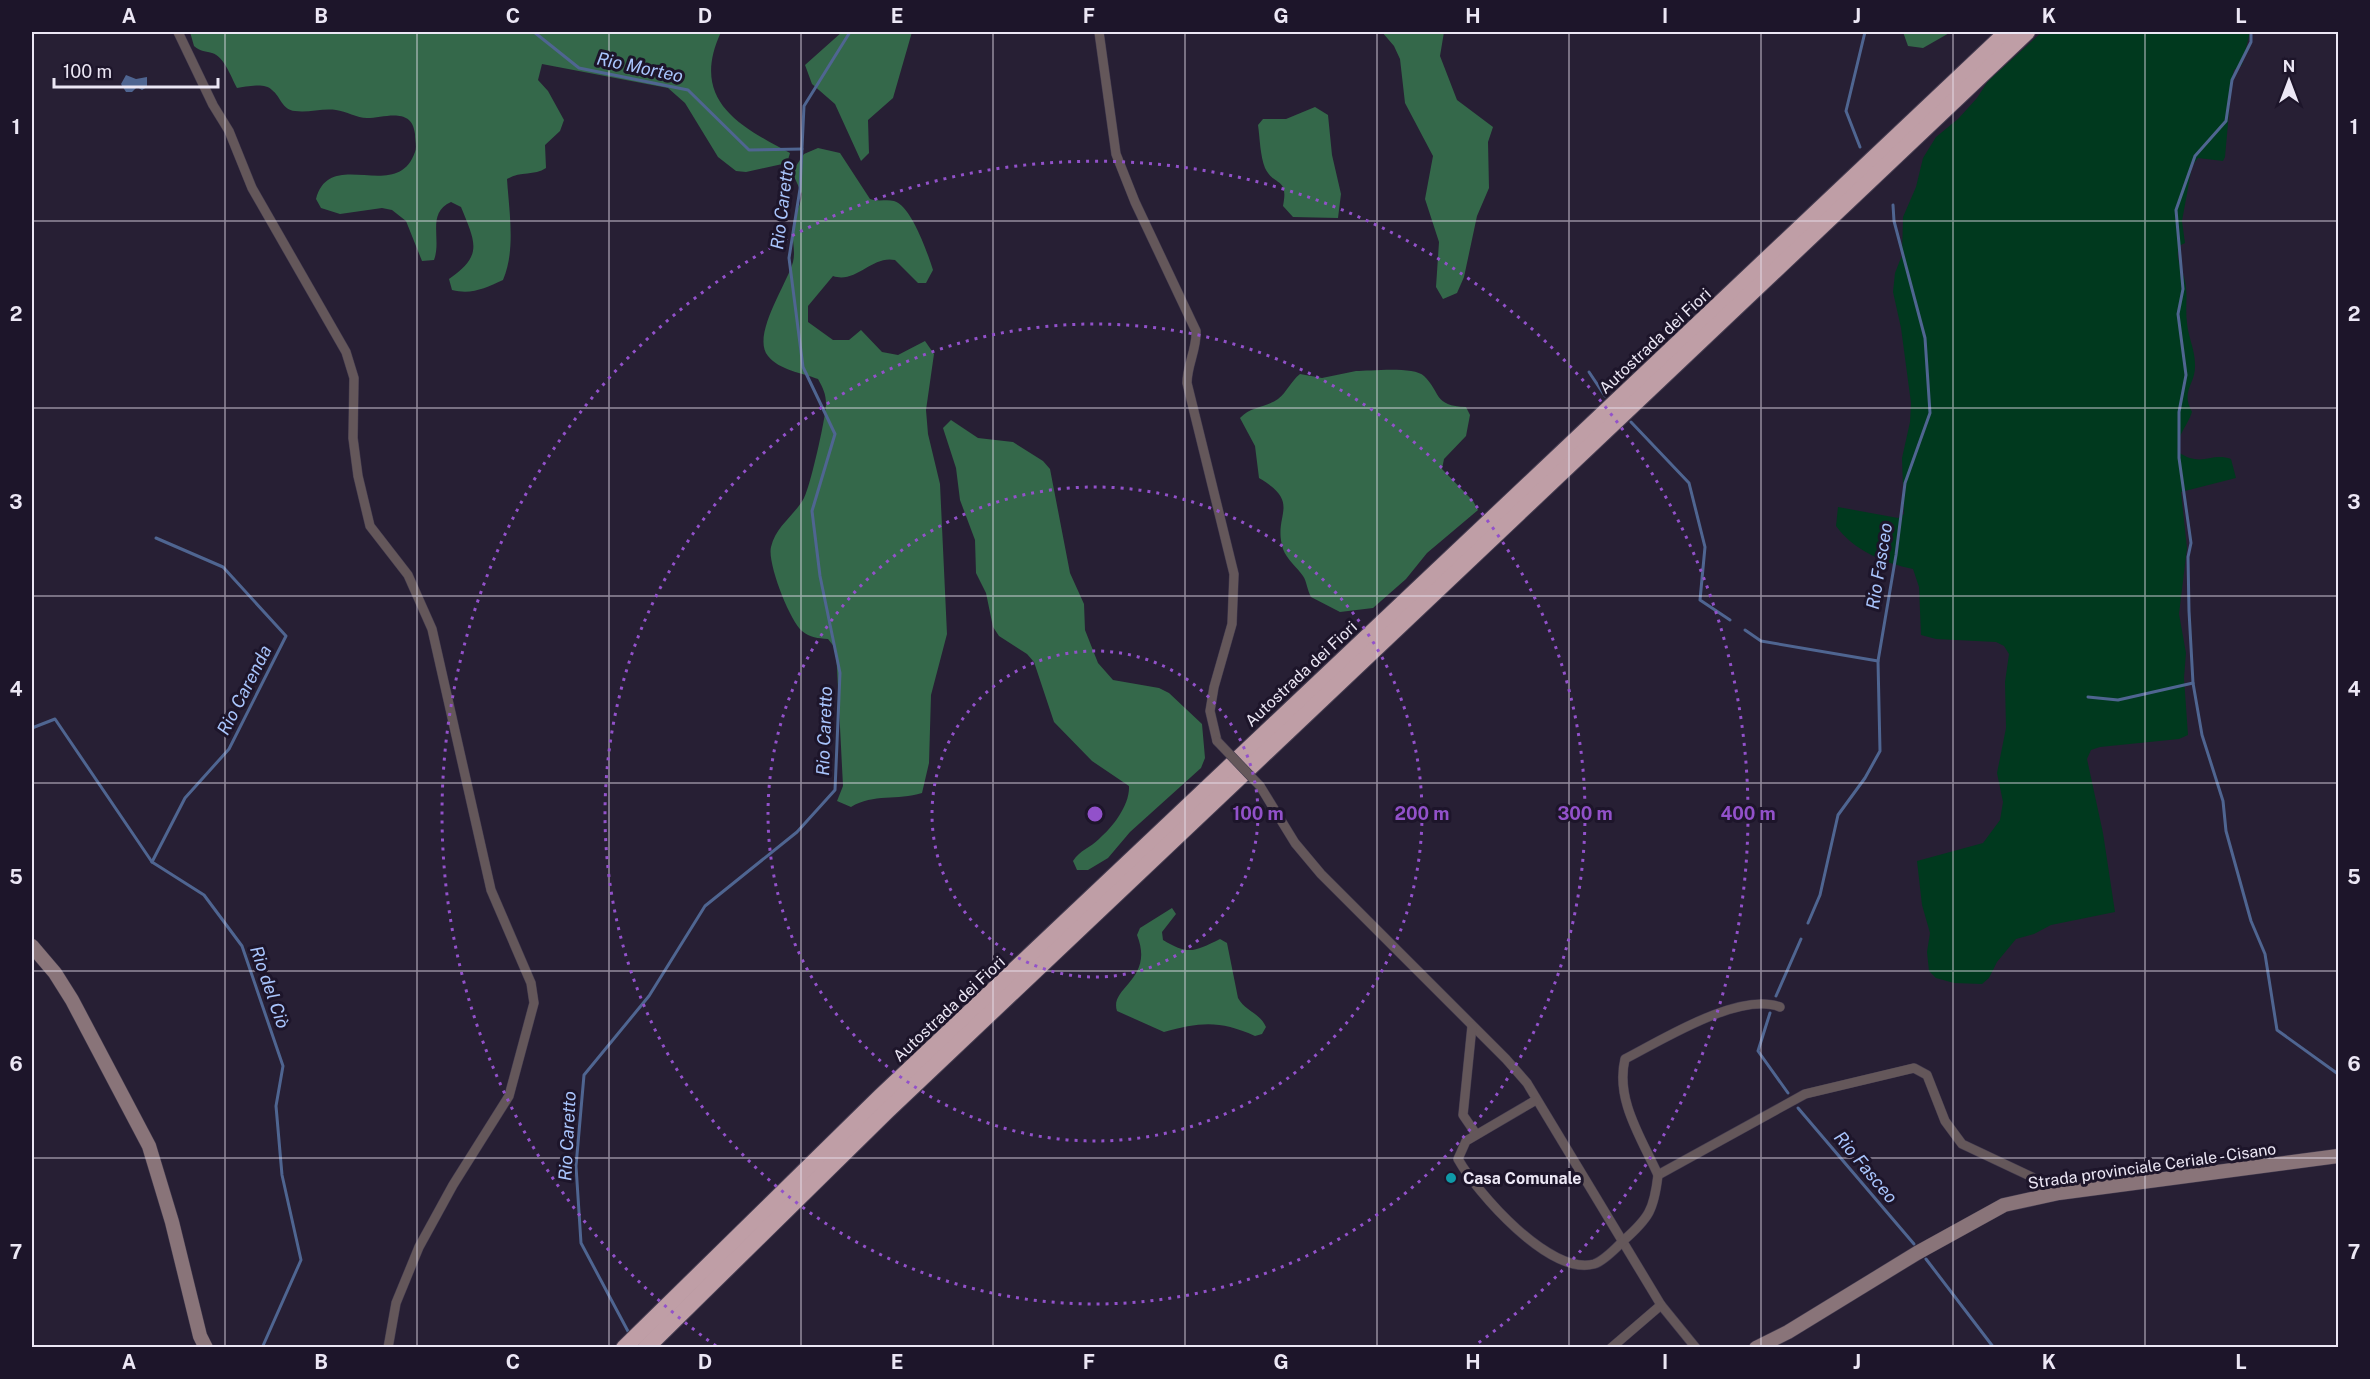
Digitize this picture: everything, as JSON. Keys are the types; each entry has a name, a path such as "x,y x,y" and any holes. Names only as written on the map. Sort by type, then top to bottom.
{"highway":[{"name":"Autostrada dei Fiori","path":"624,1347 872,1105 2007,32"},
{"name":"Autostrada dei Fiori","path":"646,1347 904,1095 2027,32"}],"main road":[{"path":"32,946 55,973 72,1000 149,1146 172,1222 200,1336 206,1347"},
{"name":"Strada provinciale Ceriale - Cisano","path":"1756,1347 1788,1332 1969,1223 2004,1205 2040,1196 2338,1156"}],"street":[{"path":"178,32 213,105 229,131 252,188 346,352 354,378 353,438 370,526 408,575 432,629 491,890 531,983 534,1003 509,1096 453,1185 419,1247 396,1303 388,1347"},
{"path":"1099,32 1116,154 1135,202 1196,331 1197,342 1187,369 1187,383 1234,574 1232,624 1214,687 1210,711 1217,741 1260,786 1295,843 1321,874 1515,1069 1661,1305 1696,1347"},
{"path":"1536,1100 1466,1141 1458,1159 1469,1179 1510,1223 1548,1255 1576,1263 1594,1264 1639,1227 1655,1205 1658,1175 1630,1118 1622,1072 1625,1059 1710,1016 1762,1002 1780,1007"},
{"path":"1472,1026 1463,1114 1476,1134"},
{"path":"1658,1175 1805,1094 1914,1068 1928,1075 1945,1121 1962,1144 2032,1177 2040,1196"},
{"path":"1611,1347 1661,1305"}],"green space":[{"path":"190,32 360,32 367,34 370,32 721,32 713,55 711,75 715,92 724,107 737,120 752,132 790,153 787,163 746,172 736,171 718,157 685,103 668,88 542,64 538,80 548,91 564,120 560,131 545,145 546,168 507,179 511,243 503,280 472,291 452,290 449,279 468,263 473,247 473,239 461,207 451,202 443,207 437,220 434,260 422,261 406,221 392,210 382,208 340,214 321,208 316,199 324,184 335,177 394,174 406,167 416,148 413,125 409,120 396,115 363,118 331,110 291,110 284,106 275,93 265,86 237,88 220,58 194,46"},
{"path":"842,32 912,32 893,98 868,120 869,153 861,161 835,104 812,84 805,65"},
{"path":"1382,32 1444,32 1440,56 1457,100 1493,127 1488,142 1489,188 1477,216 1464,277 1457,293 1443,299 1436,287 1439,242 1425,199 1433,156 1405,103 1400,59 1394,46"},
{"path":"1903,32 1951,32 1923,48 1908,46"},
{"path":"2042,32 2250,32 2242,65 2234,70 2232,79 2225,157 2223,161 2198,158 2192,166 2182,221 2185,243 2179,246 2178,255 2186,286 2187,323 2194,354 2195,371 2188,393 2192,412 2180,436 2178,452 2193,459 2224,457 2231,459 2236,478 2181,492 2187,548 2179,614 2186,653 2184,678 2188,735 2179,739 2100,747 2091,750 2087,759 2103,833 2115,912 2051,925 2034,934 2016,939 1997,962 1989,978 1982,984 1954,983 1936,978 1929,971 1927,952 1930,933 1922,905 1917,861 1983,843 2000,820 2003,802 1997,773 2006,728 2005,682 2009,654 2004,646 1996,642 1936,639 1921,635 1919,587 1913,569 1891,563 1860,549 1836,526 1838,507 1898,518 1904,514 1902,458 1910,422 1911,403 1901,328 1893,292 1895,273 1902,255 1903,217 1916,187 1923,158 1936,137 1958,119 1977,98 1988,81"},
{"path":"1315,107 1328,115 1332,155 1341,194 1338,218 1293,217 1283,206 1282,186 1269,174 1262,158 1258,125 1263,119 1286,119"},
{"path":"818,148 840,153 870,199 891,200 900,204 907,211 918,231 933,270 926,283 918,283 895,260 879,262 849,276 833,276 808,306 808,322 833,340 849,340 861,330 882,352 898,355 925,341 934,354 926,410 928,434 940,484 947,634 931,695 929,763 922,793 868,800 851,807 837,801 843,786 836,649 828,639 808,635 797,625 780,591 771,555 771,547 777,533 807,492 826,404 825,394 818,379 778,365 768,356 764,347 767,323 790,272 794,257 793,225 802,194 792,172 804,154"},
{"path":"1402,370 1419,373 1424,376 1443,401 1455,406 1466,407 1470,415 1466,436 1444,459 1442,469 1473,501 1478,510 1427,553 1406,579 1373,608 1340,612 1311,597 1303,576 1285,553 1281,537 1283,503 1280,495 1259,478 1255,446 1240,418 1249,411 1278,399 1300,374 1322,378 1356,371"},
{"path":"951,420 978,438 1013,442 1043,461 1050,469 1070,573 1084,604 1085,630 1098,663 1113,680 1159,688 1169,693 1202,724 1205,758 1201,768 1130,832 1108,858 1088,870 1077,870 1073,861 1115,822 1127,801 1129,786 1092,761 1054,722 1034,662 1027,654 999,636 993,627 986,593 976,573 975,540 960,500 956,468 943,428"},
{"path":"1172,908 1176,914 1162,932 1163,940 1186,950 1198,949 1220,939 1227,943 1238,998 1263,1022 1266,1027 1262,1034 1255,1036 1231,1027 1210,1024 1164,1032 1117,1011 1116,1003 1119,995 1131,981 1140,962 1141,950 1137,935 1140,928"}],"water":[{"path":"126,75 136,79 147,77 147,87 142,90 137,87 132,92 126,92 121,84"}],"waterway":[{"name":"Rio Morteo","path":"534,32 579,68 688,90 749,150 802,149"},
{"name":"Rio Caretto","path":"630,1335 581,1243 576,1166 584,1075 649,996 705,906 797,832 835,790 840,673 820,576 812,511 835,434 803,367 789,258 800,189 804,106 850,32"},
{"name":"Rio Fasceo","path":"1860,147 1846,111 1865,32"},
{"path":"2251,32 2251,42 2232,80 2226,121 2195,156 2176,210 2183,289 2178,314 2186,375 2179,412 2179,458 2191,543 2188,557 2193,683 2202,735 2223,801 2226,831 2251,921 2265,954 2277,1030 2338,1074"},
{"name":"Rio Fasceo","path":"1808,923 1820,895 1838,815 1865,778 1880,751 1878,661 1896,555 1905,483 1930,413 1925,338 1894,221 1893,205"},
{"name":"Rio Carenda","path":"1589,372 1605,396"},
{"path":"1631,422 1689,483 1705,547 1700,600 1730,620"},
{"name":"Rio Carenda","path":"152,862 185,798 229,749 286,636 223,567 156,538"},
{"path":"1745,630 1761,641 1878,661"},
{"path":"2088,697 2118,700 2193,683"},
{"name":"Rio del Ciò","path":"32,728 55,719 152,862 204,895 242,946 283,1066 276,1106 282,1175 301,1260 262,1348"},
{"name":"Rio Fasceo","path":"1776,996 1801,939"},
{"name":"Rio Fasceo","path":"1770,1013 1758,1051 1788,1093"},
{"name":"Rio Fasceo","path":"1798,1108 1914,1244"},
{"name":"Rio Fasceo","path":"1926,1259 1994,1348"}],"place":[{"name":"Casa Comunale","path":"1451,1178"}]}
